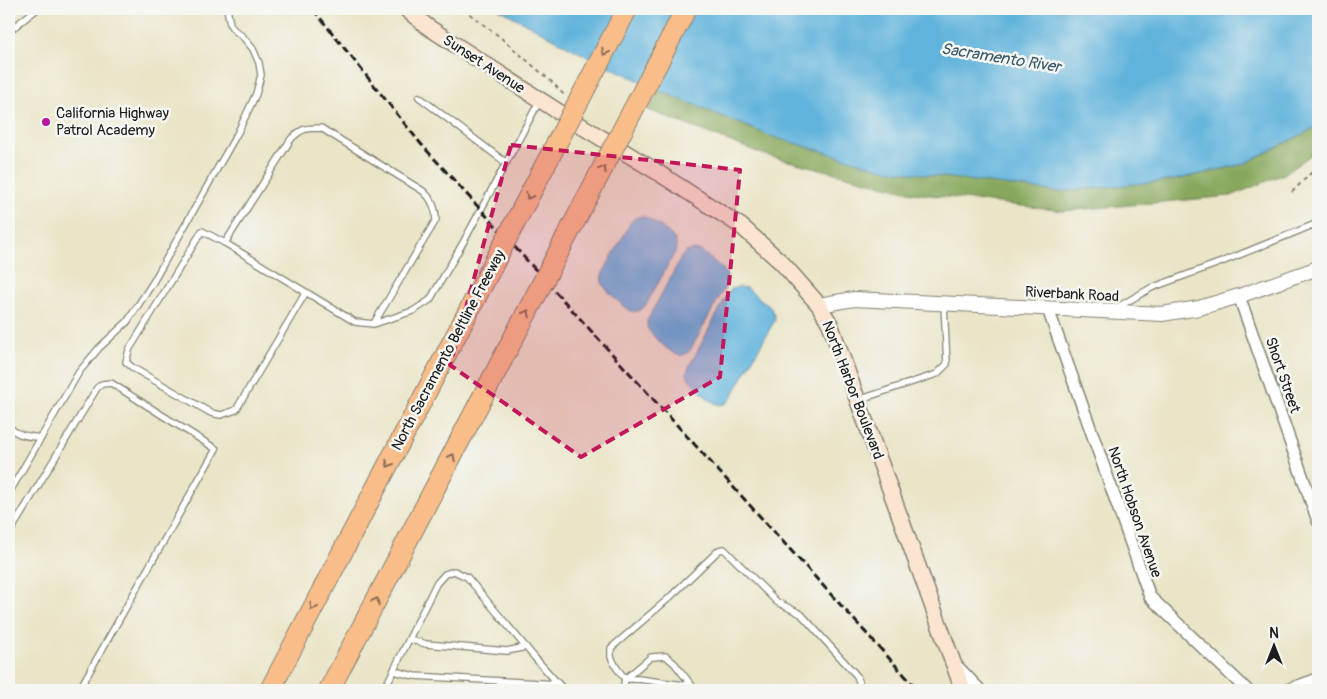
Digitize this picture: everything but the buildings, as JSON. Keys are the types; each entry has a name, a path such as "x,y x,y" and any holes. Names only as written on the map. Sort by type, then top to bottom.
{"highway":[{"name":"North Sacramento Beltline Freeway","path":"270,690 627,9"},
{"path":"329,690 686,9"}],"main road":[{"name":"Sunset Avenue","path":"406,9 428,27 564,116"},
{"name":"North Harbor Boulevard","path":"564,116 742,226 782,262 819,305 830,324 963,690"}],"street":[{"name":"Riverbank Road","path":"819,305 854,300 1162,314 1199,308 1318,268"},
{"name":"Short Street","path":"1239,296 1318,521"},
{"name":"North Hobson Avenue","path":"1048,309 1150,597 1247,690"},
{"path":"953,662 980,690"},
{"path":"1287,690 1318,679"}],"lane":[{"path":"9,31 37,9"},
{"path":"9,493 79,372 99,348 126,322 152,284 238,132 256,94 260,75 259,63 253,49 230,24 227,9"},
{"path":"418,97 506,162"},
{"path":"306,292 236,410 221,415 211,413 133,368 126,362 129,350 202,230 225,243 306,292 355,322 374,324 413,311 430,300 540,100"},
{"path":"225,243 291,139 298,132 308,128 321,128 424,191 430,197 436,211 436,220 374,324"},
{"path":"9,171 9,188"},
{"path":"1109,312 1151,288 1318,223"},
{"path":"858,400 937,374 945,367 947,364 944,304"},
{"path":"9,534 97,388 102,384 111,383 216,449 79,690"},
{"path":"9,426 21,435 41,438"},
{"path":"626,679 610,657 611,648 668,599 719,550 724,549 778,602 801,614 857,676 862,690"},
{"path":"384,690 436,584 444,574 454,571 467,578 564,690"},
{"path":"409,639 426,644 507,651 526,647"},
{"path":"624,690 626,679 651,657 666,656 675,664 694,688"},
{"path":"394,671 414,676 558,684"},
{"path":"626,679 638,679 694,688"}],"path":[{"path":"463,9 500,37 553,83 565,98"},
{"path":"1292,192 1318,166"}],"highlighted area":[{"path":"511,145 740,170 720,377 581,457 450,365"}],"green space":[{"path":"665,79 1174,180 1244,164 1318,126 1318,150 1284,174 1231,196 1064,211 913,193 765,155 648,110"}],"water":[{"name":"Sacramento River","path":"499,9 1318,9 1318,126 1244,164 1174,180 1058,192 883,169 770,136 663,92 584,55"},
{"path":"642,216 669,234 675,240 676,246 675,252 646,305 637,311 632,311 624,307 605,288 602,283 602,277 631,222 635,218"},
{"path":"692,250 701,251 723,269 727,276 726,285 689,352 678,355 666,348 653,335 648,329 647,321 682,256"},
{"path":"738,287 747,288 770,307 775,320 731,398 725,404 719,405 710,400 697,388 688,377 687,371 728,293"}],"railway":[{"path":"313,9 421,144 918,690"}],"place":[{"name":"California Highway Patrol Academy","path":"46,122"}]}
